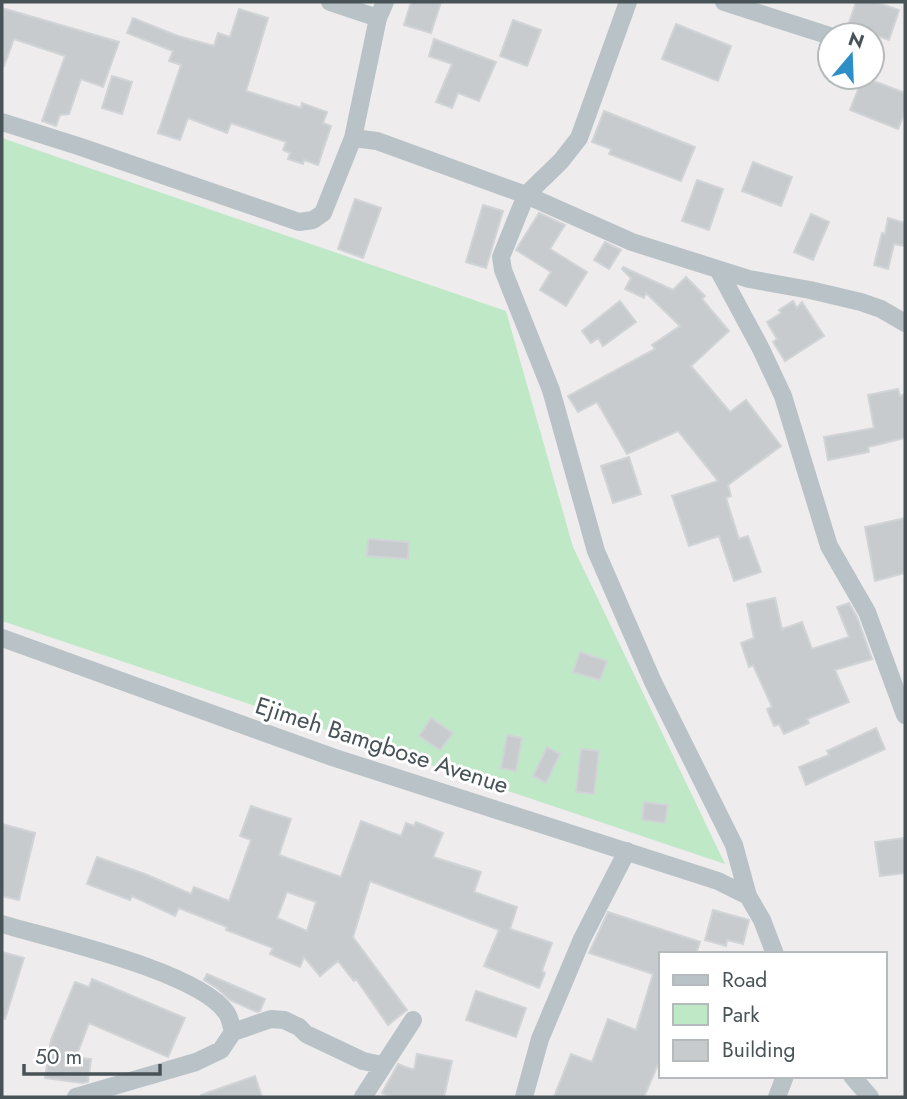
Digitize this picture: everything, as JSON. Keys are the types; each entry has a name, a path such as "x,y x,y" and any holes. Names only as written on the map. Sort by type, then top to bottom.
{"street":[{"path":"2,122 299,222 313,220 323,213 353,138 382,10 330,2"},
{"path":"628,2 579,138 561,161 526,195 501,257 503,270 551,390 596,551 653,682 734,845 748,896 762,920 774,952"},
{"path":"724,2 816,32"},
{"path":"353,138 401,148 526,195 632,242 748,279 861,302 881,309 905,323"},
{"path":"719,271 783,396 829,546 867,612 905,715"},
{"name":"Ejimeh Bamgbose Avenue","path":"2,638 332,757 718,881 748,896"},
{"path":"524,1097 540,1039 571,964 627,851"},
{"path":"2,924 165,972 218,1003 228,1013 233,1032"},
{"path":"76,1097 196,1062 221,1050 233,1032 271,1019 284,1020 299,1027 306,1034 363,1061 382,1065"},
{"path":"363,1097 413,1020"},
{"path":"777,1097 784,1078"},
{"path":"854,1078 870,1097"}],"green space":[{"path":"2,138 506,311 573,547 725,864 2,621"}],"building":[{"path":"411,2 441,2 431,33 404,25"},
{"path":"856,2 876,2 899,10 889,40 886,39 886,21 850,21"},
{"path":"2,8 119,42 103,87 81,79 69,114 60,115 56,126 42,121 65,56 14,39 2,66"},
{"path":"239,9 268,18 246,91 301,108 302,103 327,112 323,123 331,126 318,165 304,160 303,164 288,159 290,153 283,150 286,142 231,123 227,133 188,118 180,140 158,133 181,65 169,61 173,51 127,33 133,18 178,36 214,46 218,33 230,37"},
{"path":"513,20 541,30 527,66 500,56"},
{"path":"676,24 731,46 718,81 662,59"},
{"path":"434,39 496,62 479,101 458,93 452,108 436,102 452,64 429,56"},
{"path":"112,76 132,82 122,114 102,108"},
{"path":"886,86 905,93 905,112 898,129 850,110 857,91 886,91"},
{"path":"604,111 695,147 681,181 609,154 611,149 592,142"},
{"path":"753,162 792,177 781,206 742,191"},
{"path":"697,180 723,189 709,230 682,221"},
{"path":"355,199 381,208 363,258 338,249"},
{"path":"483,205 503,211 486,268 466,262"},
{"path":"539,213 565,225 550,249 587,272 566,306 540,290 551,272 516,250"},
{"path":"811,214 829,222 813,260 794,252"},
{"path":"888,218 905,223 905,246 894,244 888,269 874,265"},
{"path":"605,242 621,250 609,269 594,260"},
{"path":"623,267 673,290 686,277 705,296 702,299 729,331 691,366 730,412 746,400 781,446 728,485 731,496 726,498 739,539 748,536 761,572 734,581 719,536 689,546 672,496 718,481 678,431 627,454 597,402 578,412 568,396 655,349 652,345 680,326 646,293 644,298 625,289 631,278"},
{"path":"620,301 636,322 603,346 598,338 591,343 582,331"},
{"path":"793,301 797,308 802,302 824,336 785,361 773,342 777,339 767,322"},
{"path":"898,389 900,396 905,394 905,438 868,447 869,452 828,460 824,437 874,428 868,395"},
{"path":"629,457 641,494 613,503 601,466"},
{"path":"905,518 905,573 875,581 865,527"},
{"path":"368,539 409,542 408,559 367,556"},
{"path":"775,598 782,629 802,622 812,649 849,637 837,607 849,603 872,659 835,670 849,702 807,719 809,723 784,734 779,724 774,726 767,709 772,707 753,665 749,667 741,643 754,638 747,604"},
{"path":"580,652 607,661 600,680 573,672"},
{"path":"431,718 453,733 440,750 419,736"},
{"path":"876,728 885,749 806,785 799,767 829,755 827,751"},
{"path":"507,735 522,738 516,771 501,768"},
{"path":"547,747 560,754 546,783 533,776"},
{"path":"581,749 599,751 594,794 576,792"},
{"path":"644,802 668,805 665,823 642,820"},
{"path":"251,806 291,819 279,855 341,877 361,821 401,836 406,823 414,826 416,822 443,833 433,857 481,872 474,892 517,907 510,929 552,943 539,988 484,966 499,930 370,881 353,937 407,1010 388,1025 356,979 354,981 338,961 320,976 304,957 300,967 270,954 273,948 179,908 175,916 132,896 130,900 87,884 97,857 191,894 194,887 229,901 251,840 240,836","holes":["287,892 316,902 307,931 277,918"]},
{"path":"2,824 35,833 19,900 2,896"},
{"path":"905,838 905,873 880,876 875,842"},
{"path":"713,910 749,920 743,944 727,940 726,946 705,940"},
{"path":"608,912 700,942 697,952 659,952 659,1062 644,1097 554,1097 571,1054 592,1062 608,1019 636,1030 653,974 589,953"},
{"path":"2,952 24,958 5,1019 2,1018"},
{"path":"207,974 265,999 260,1011 230,1000 204,980"},
{"path":"92,979 185,1018 168,1057 89,1023 76,1057 91,1059 88,1082 45,1078 51,1040 75,982 89,987"},
{"path":"476,991 526,1008 516,1037 466,1020"},
{"path":"417,1054 452,1061 444,1097 391,1097 382,1093 398,1064 414,1070"},
{"path":"255,1076 262,1097 201,1097 201,1095"}]}
